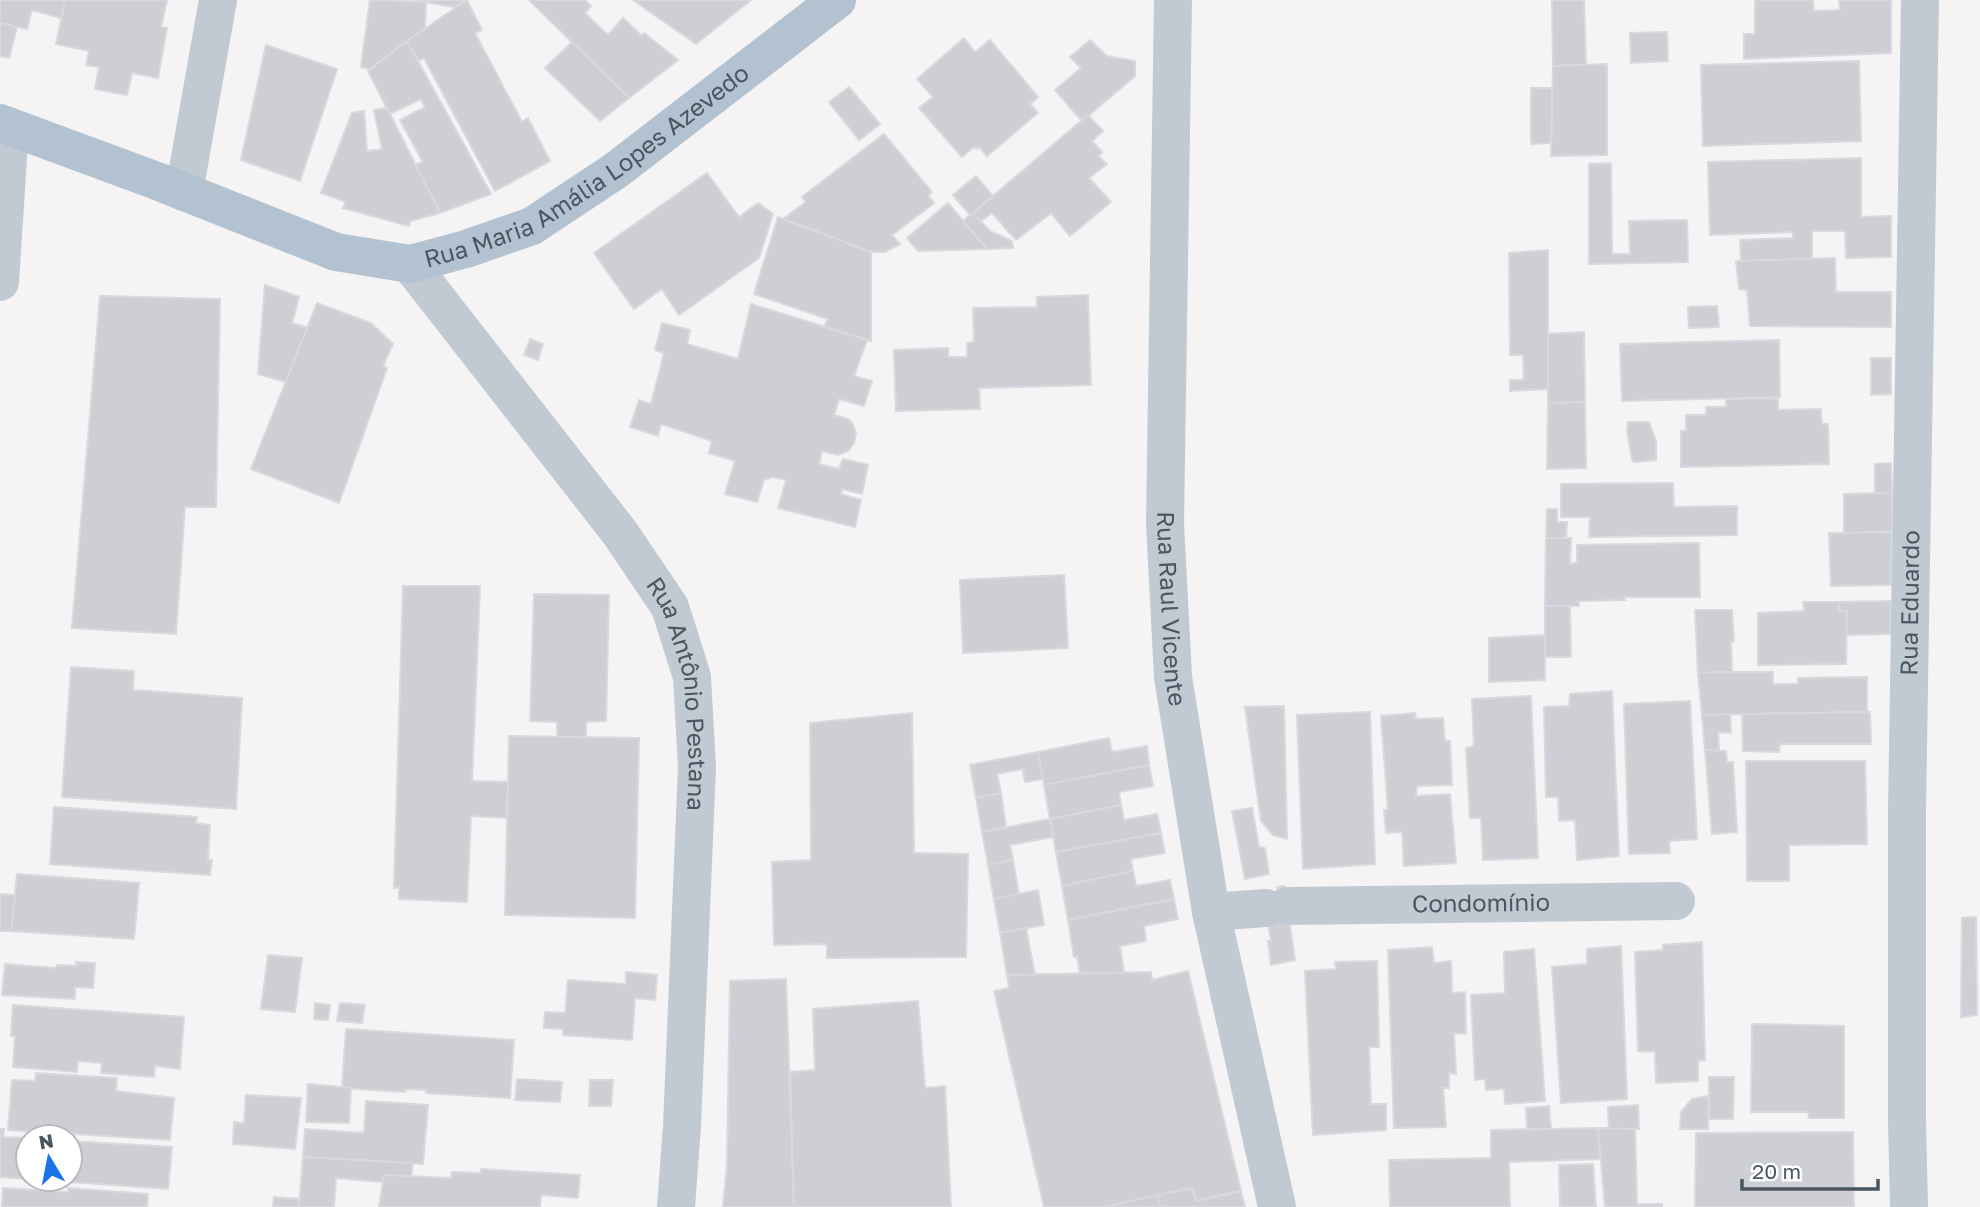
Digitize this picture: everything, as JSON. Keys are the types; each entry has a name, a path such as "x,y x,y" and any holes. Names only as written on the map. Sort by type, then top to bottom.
{"main road":[{"name":"Rua Maria Amália Lopes Azevedo","path":"5,125 336,252 410,264 466,249 531,226 615,171 837,0"}],"street":[{"path":"184,192 218,0"},
{"name":"Rua Raul Vicente","path":"1173,0 1165,523 1173,677 1211,912 1277,1207"},
{"name":"Rua Eduardo","path":"1909,1207 1907,811 1920,0"},
{"path":"0,282 5,125"},
{"name":"Rua Antônio Pestana","path":"410,264 620,533 670,607 692,677 697,768 682,1126 676,1207"},
{"name":"Condomínio","path":"1211,912 1277,907 1676,901"}],"building":[{"path":"0,0 65,0 61,18 32,10 27,29 0,23"},
{"path":"65,0 167,0 161,27 167,28 158,78 132,73 127,95 95,89 99,67 86,65 89,51 56,44"},
{"path":"370,0 426,2 425,28 370,69 361,67"},
{"path":"413,0 467,0 454,7"},
{"path":"467,0 482,30 475,33 522,122 528,118 550,161 495,191 424,58 418,61 407,41"},
{"path":"529,0 585,0 591,6 585,13 608,35 623,18 642,36 644,33 678,60 629,98"},
{"path":"633,0 751,0 696,44"},
{"path":"1552,0 1584,0 1586,65 1553,66"},
{"path":"1755,0 1813,0 1814,11 1840,10 1839,0 1891,0 1891,53 1744,59 1744,34 1755,34"},
{"path":"0,23 17,27 9,58 0,56"},
{"path":"1667,32 1668,61 1631,63 1630,33"},
{"path":"964,38 975,52 990,40 1038,97 1030,104 1038,113 987,156 979,147 974,147 962,157 919,108 933,97 917,79"},
{"path":"1090,40 1107,56 1135,61 1135,76 1082,121 1055,90 1081,68 1070,57"},
{"path":"407,41 491,194 440,213 415,165 423,162 400,120 425,107 421,99 390,114 368,71"},
{"path":"572,42 629,98 600,121 545,68"},
{"path":"266,45 337,69 300,181 241,160"},
{"path":"1859,61 1861,141 1703,146 1701,65"},
{"path":"1607,64 1607,155 1551,156 1553,66"},
{"path":"849,87 880,124 859,140 829,102"},
{"path":"1531,88 1552,88 1551,143 1531,144"},
{"path":"387,108 440,213 410,221 409,226 343,208 346,202 321,193 352,113 364,111 367,151 382,149 374,110"},
{"path":"1088,115 1103,131 1092,141 1102,152 1098,156 1107,164 1089,178 1111,202 1070,236 1051,213 1016,240 992,213 980,222 973,213"},
{"path":"884,134 932,192 928,195 934,203 892,235 900,244 885,252 871,252 783,219 806,202 802,197"},
{"path":"1861,158 1861,217 1891,216 1891,257 1846,258 1845,231 1812,231 1812,259 1741,261 1740,240 1793,238 1793,232 1710,235 1708,162"},
{"path":"1611,163 1612,254 1630,254 1629,221 1687,220 1688,262 1589,264 1589,164"},
{"path":"707,173 739,217 758,203 773,214 759,258 679,315 662,289 634,309 594,253"},
{"path":"976,176 993,196 970,215 953,195"},
{"path":"948,203 987,249 918,251 907,238"},
{"path":"973,213 990,231 1012,241 1013,248 987,249 963,221"},
{"path":"778,217 871,252 871,341 824,327 828,319 754,294"},
{"path":"1548,250 1548,389 1510,391 1510,380 1524,380 1523,355 1510,355 1509,253"},
{"path":"1835,258 1836,292 1891,292 1891,327 1750,326 1747,290 1739,289 1736,261"},
{"path":"265,285 299,297 292,323 308,328 286,382 258,374"},
{"path":"1088,295 1091,385 979,388 980,409 896,411 894,350 948,348 948,357 967,357 967,343 974,342 973,308 1037,307 1037,297"},
{"path":"100,296 220,299 216,507 185,507 176,634 72,628"},
{"path":"317,303 371,323 393,344 383,366 387,368 339,503 251,469"},
{"path":"751,304 867,340 854,376 872,381 864,406 839,399 834,415 852,423 856,433 854,443 848,451 838,455 822,451 819,464 839,469 843,459 868,465 862,494 842,489 841,494 861,500 855,527 778,508 786,480 773,477 764,480 757,502 725,494 735,461 709,453 712,441 661,424 658,436 630,427 639,400 651,404 664,353 655,350 662,323 690,330 687,344 738,359"},
{"path":"1717,306 1719,327 1689,328 1688,307"},
{"path":"1584,332 1585,402 1548,403 1548,334"},
{"path":"530,339 543,344 538,360 524,355"},
{"path":"1779,340 1780,397 1622,401 1620,344"},
{"path":"1871,358 1891,358 1891,394 1871,395"},
{"path":"1778,398 1778,410 1821,409 1822,424 1828,424 1829,464 1681,467 1681,431 1686,431 1686,415 1706,415 1706,407 1726,407 1726,399"},
{"path":"1585,402 1586,468 1547,469 1548,403"},
{"path":"1628,422 1649,422 1656,442 1656,460 1632,460"},
{"path":"1891,463 1892,493 1875,494 1875,464"},
{"path":"1673,483 1674,507 1737,506 1737,535 1589,537 1590,517 1561,517 1561,484"},
{"path":"1892,493 1892,532 1844,533 1844,494"},
{"path":"1547,509 1557,509 1557,522 1567,522 1566,538 1546,538"},
{"path":"1892,532 1891,585 1831,586 1829,533"},
{"path":"1546,538 1571,538 1570,564 1577,562 1577,545 1699,543 1700,597 1624,597 1625,600 1578,601 1579,606 1545,606"},
{"path":"1064,575 1068,648 963,653 960,580"},
{"path":"403,586 480,586 472,781 508,782 507,818 471,816 467,902 399,899 399,887 394,888"},
{"path":"534,594 609,595 606,721 586,722 586,737 557,737 557,722 530,721"},
{"path":"1891,601 1890,634 1846,635 1847,611 1839,611 1839,602"},
{"path":"1803,602 1839,602 1839,611 1847,611 1846,664 1758,665 1758,613 1804,611"},
{"path":"1545,606 1570,606 1571,657 1545,657"},
{"path":"1695,610 1732,610 1732,672 1698,673"},
{"path":"1545,635 1545,680 1489,682 1489,638"},
{"path":"71,667 134,671 133,690 242,698 236,809 62,797"},
{"path":"1773,672 1773,684 1798,684 1798,678 1867,677 1867,712 1702,715 1698,673"},
{"path":"1612,691 1619,856 1577,860 1575,820 1559,821 1558,797 1546,797 1544,707 1569,706 1570,694"},
{"path":"1531,696 1538,858 1483,860 1481,818 1470,818 1466,748 1474,746 1472,699"},
{"path":"1690,701 1697,839 1669,841 1670,853 1629,854 1624,704"},
{"path":"1284,706 1287,839 1273,835 1261,821 1245,707"},
{"path":"1370,712 1375,864 1303,869 1297,715"},
{"path":"1870,712 1871,744 1780,744 1779,752 1743,751 1742,714"},
{"path":"912,713 914,853 968,854 966,957 827,958 827,944 774,945 772,862 811,860 810,723"},
{"path":"1415,713 1416,719 1443,718 1445,741 1450,741 1452,785 1417,786 1416,796 1450,794 1456,863 1404,866 1402,832 1386,833 1384,810 1388,810 1381,716"},
{"path":"1730,714 1731,733 1718,732 1719,751 1705,750 1702,715"},
{"path":"509,736 639,738 635,918 505,915"},
{"path":"1109,738 1112,752 1147,746 1149,765 1044,785 1038,752"},
{"path":"1705,750 1726,751 1727,762 1733,762 1737,832 1712,834"},
{"path":"1038,752 1043,779 1025,782 1023,769 997,774 1001,793 976,798 970,765"},
{"path":"1746,761 1865,761 1867,844 1789,845 1789,881 1747,881"},
{"path":"1149,765 1153,786 1119,792 1121,805 1050,819 1044,785"},
{"path":"1001,793 1006,827 982,832 976,798"},
{"path":"1121,805 1124,820 1157,814 1161,833 1056,852 1050,819"},
{"path":"54,807 197,817 196,823 210,825 210,875 50,864"},
{"path":"1252,808 1259,847 1265,848 1269,874 1245,879 1232,811"},
{"path":"1050,819 1053,837 1010,845 1013,860 988,865 982,832"},
{"path":"1161,833 1165,853 1131,859 1133,871 1062,886 1056,852"},
{"path":"1013,860 1019,895 994,899 988,865"},
{"path":"1133,871 1136,886 1170,880 1174,899 1068,920 1062,886"},
{"path":"17,874 139,883 134,939 11,931"},
{"path":"1284,886 1295,960 1271,965 1268,941 1271,941 1264,895 1278,892 1277,887"},
{"path":"1038,890 1044,925 1000,933 994,899"},
{"path":"0,894 15,895 11,931 0,931"},
{"path":"1174,899 1178,919 1144,926 1146,941 1120,946 1124,973 1080,974 1077,956 1074,957 1068,920"},
{"path":"1976,917 1977,1015 1961,1017 1962,918"},
{"path":"1026,928 1035,975 1007,975 1000,933"},
{"path":"1702,942 1705,1060 1698,1061 1698,1081 1656,1083 1655,1052 1638,1051 1635,952 1663,950 1663,945"},
{"path":"1621,946 1627,1099 1561,1103 1552,967 1587,964 1587,949"},
{"path":"1432,947 1434,963 1451,961 1452,993 1465,992 1466,1034 1454,1033 1456,1074 1449,1073 1449,1088 1443,1088 1446,1127 1394,1128 1388,950"},
{"path":"1534,949 1545,1101 1505,1104 1504,1089 1486,1090 1485,1079 1475,1080 1471,995 1505,993 1504,952"},
{"path":"268,955 302,958 295,1012 261,1009"},
{"path":"1377,961 1379,1047 1369,1047 1371,1104 1386,1104 1386,1130 1313,1135 1305,971 1336,969 1335,962"},
{"path":"76,962 95,963 93,988 75,987 75,999 2,995 5,964 56,968 57,965 76,966"},
{"path":"1188,971 1241,1191 1196,1201 1192,1188 1103,1207 1044,1207 994,991 1009,988 1007,975 1151,972 1152,980"},
{"path":"626,972 657,975 655,1000 635,998 632,1040 563,1035 563,1029 544,1028 545,1012 565,1013 568,980 626,984"},
{"path":"786,979 794,1207 723,1207 727,1164 730,981"},
{"path":"918,1001 925,1088 945,1086 951,1207 794,1207 790,1072 815,1070 813,1009"},
{"path":"315,1003 330,1005 328,1020 314,1019"},
{"path":"340,1003 365,1005 362,1023 337,1021"},
{"path":"13,1005 184,1017 180,1069 155,1066 154,1077 101,1073 102,1063 78,1061 77,1072 13,1067"},
{"path":"1752,1024 1844,1026 1844,1118 1809,1118 1808,1112 1751,1112"},
{"path":"346,1029 514,1040 510,1098 426,1093 427,1090 405,1089 405,1092 342,1088"},
{"path":"36,1073 117,1078 116,1091 174,1098 170,1140 84,1135 84,1123 14,1123 14,1130 8,1130 12,1080 35,1081"},
{"path":"1709,1077 1734,1077 1733,1119 1709,1119"},
{"path":"517,1079 562,1082 560,1102 515,1100"},
{"path":"590,1080 613,1080 611,1106 589,1106"},
{"path":"308,1084 351,1088 349,1123 306,1122"},
{"path":"246,1095 301,1098 295,1149 233,1144 234,1122 244,1123"},
{"path":"1709,1096 1708,1129 1680,1129 1681,1112 1692,1099"},
{"path":"366,1101 428,1105 423,1164 303,1157 305,1129 364,1133"},
{"path":"1638,1105 1639,1129 1609,1129 1608,1107"},
{"path":"1549,1106 1551,1129 1527,1129 1526,1108"},
{"path":"1598,1128 1600,1159 1509,1162 1510,1207 1390,1207 1389,1160 1491,1158 1491,1130"},
{"path":"1598,1128 1635,1129 1637,1204 1662,1204 1662,1207 1605,1207"},
{"path":"0,1129 4,1129 3,1137 14,1137 14,1178 0,1177"},
{"path":"1853,1132 1854,1207 1695,1207 1696,1133"},
{"path":"84,1142 172,1147 168,1189 84,1183"},
{"path":"303,1157 413,1163 411,1177 384,1175 381,1182 336,1178 334,1207 299,1207"},
{"path":"1593,1164 1596,1207 1560,1207 1559,1165"},
{"path":"481,1169 580,1175 578,1198 541,1195 540,1207 379,1207 384,1175 451,1178 452,1172 481,1173"},
{"path":"3,1188 14,1189 14,1193 84,1193 84,1189 148,1194 147,1207 2,1207"},
{"path":"1192,1188 1196,1201 1241,1191 1245,1207 1160,1207 1158,1195"},
{"path":"1158,1195 1160,1207 1103,1207"},
{"path":"274,1197 299,1199 299,1207 273,1207"}]}
